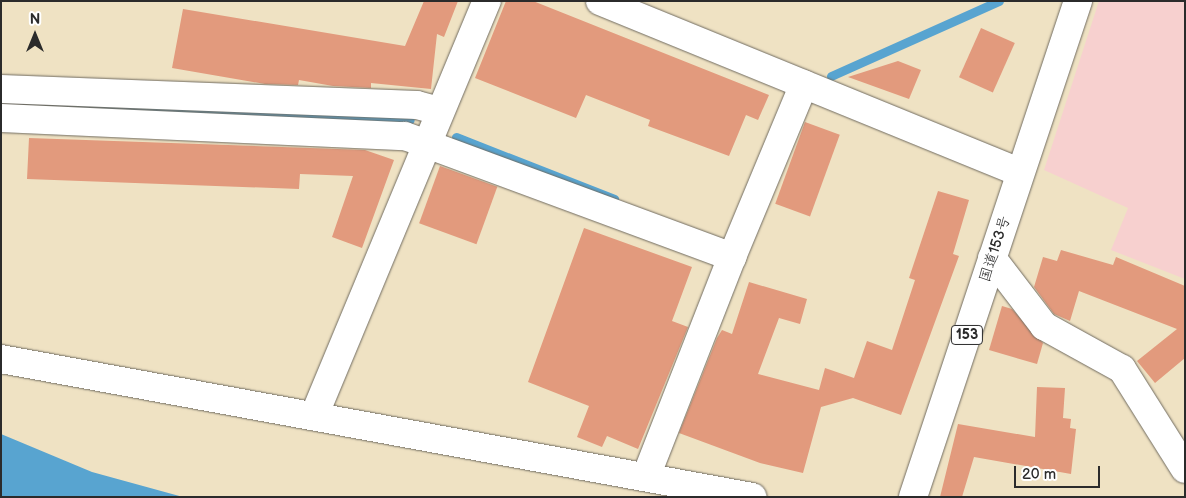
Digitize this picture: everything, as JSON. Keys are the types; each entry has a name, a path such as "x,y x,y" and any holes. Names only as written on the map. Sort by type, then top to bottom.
{"main road":[{"path":"314,416 426,141 487,1"},
{"path":"600,1 1019,172"},
{"name":"国道153号","path":"913,497 1019,172 1078,1"},
{"path":"646,476 732,257 804,84"},
{"path":"1,89 417,105 439,111"},
{"path":"1,118 405,136 426,141 732,257"},
{"path":"992,258 1044,326 1128,376 1185,468"},
{"path":"1,359 752,497"}],"shaded area":[{"path":"1099,1 1185,1 1185,279 1111,250 1128,208 1044,170"}],"water":[{"path":"1,434 92,472 183,497 1,497"}],"building":[{"path":"424,1 458,1 444,37 437,34 431,89 371,83 371,88 333,86 299,80 298,85 265,84 172,68 183,9 405,46"},
{"path":"506,1 533,1 769,95 758,120 746,115 729,156 648,126 650,120 586,95 576,118 475,78"},
{"path":"981,28 1015,43 993,92 959,77"},
{"path":"898,61 921,70 909,99 848,77"},
{"path":"805,122 840,135 810,216 775,204"},
{"path":"29,138 365,150 394,160 362,248 332,237 353,176 300,174 299,189 27,179"},
{"path":"440,166 497,187 476,244 419,223"},
{"path":"938,191 969,200 953,254 959,256 901,415 853,398 821,407 803,473 760,463 679,433 717,338 722,330 732,334 749,282 807,299 800,324 779,318 758,374 819,390 825,368 854,378 867,341 892,350 915,280 909,278"},
{"path":"584,228 692,267 672,321 688,327 638,449 607,436 602,447 577,437 589,406 528,382"},
{"path":"1061,250 1113,265 1116,257 1185,286 1185,358 1155,383 1137,361 1177,329 1079,291 1070,321 1054,314 1034,287 1043,257 1057,261"},
{"path":"1002,306 1012,309 1043,343 1037,364 989,350"},
{"path":"1037,387 1065,388 1063,418 1071,419 1070,428 1076,429 1071,474 974,457 962,497 940,497 958,424 1035,437"}],"waterway":[{"path":"831,76 999,1"},
{"path":"1,104 410,120"},
{"path":"456,137 614,199"}]}
